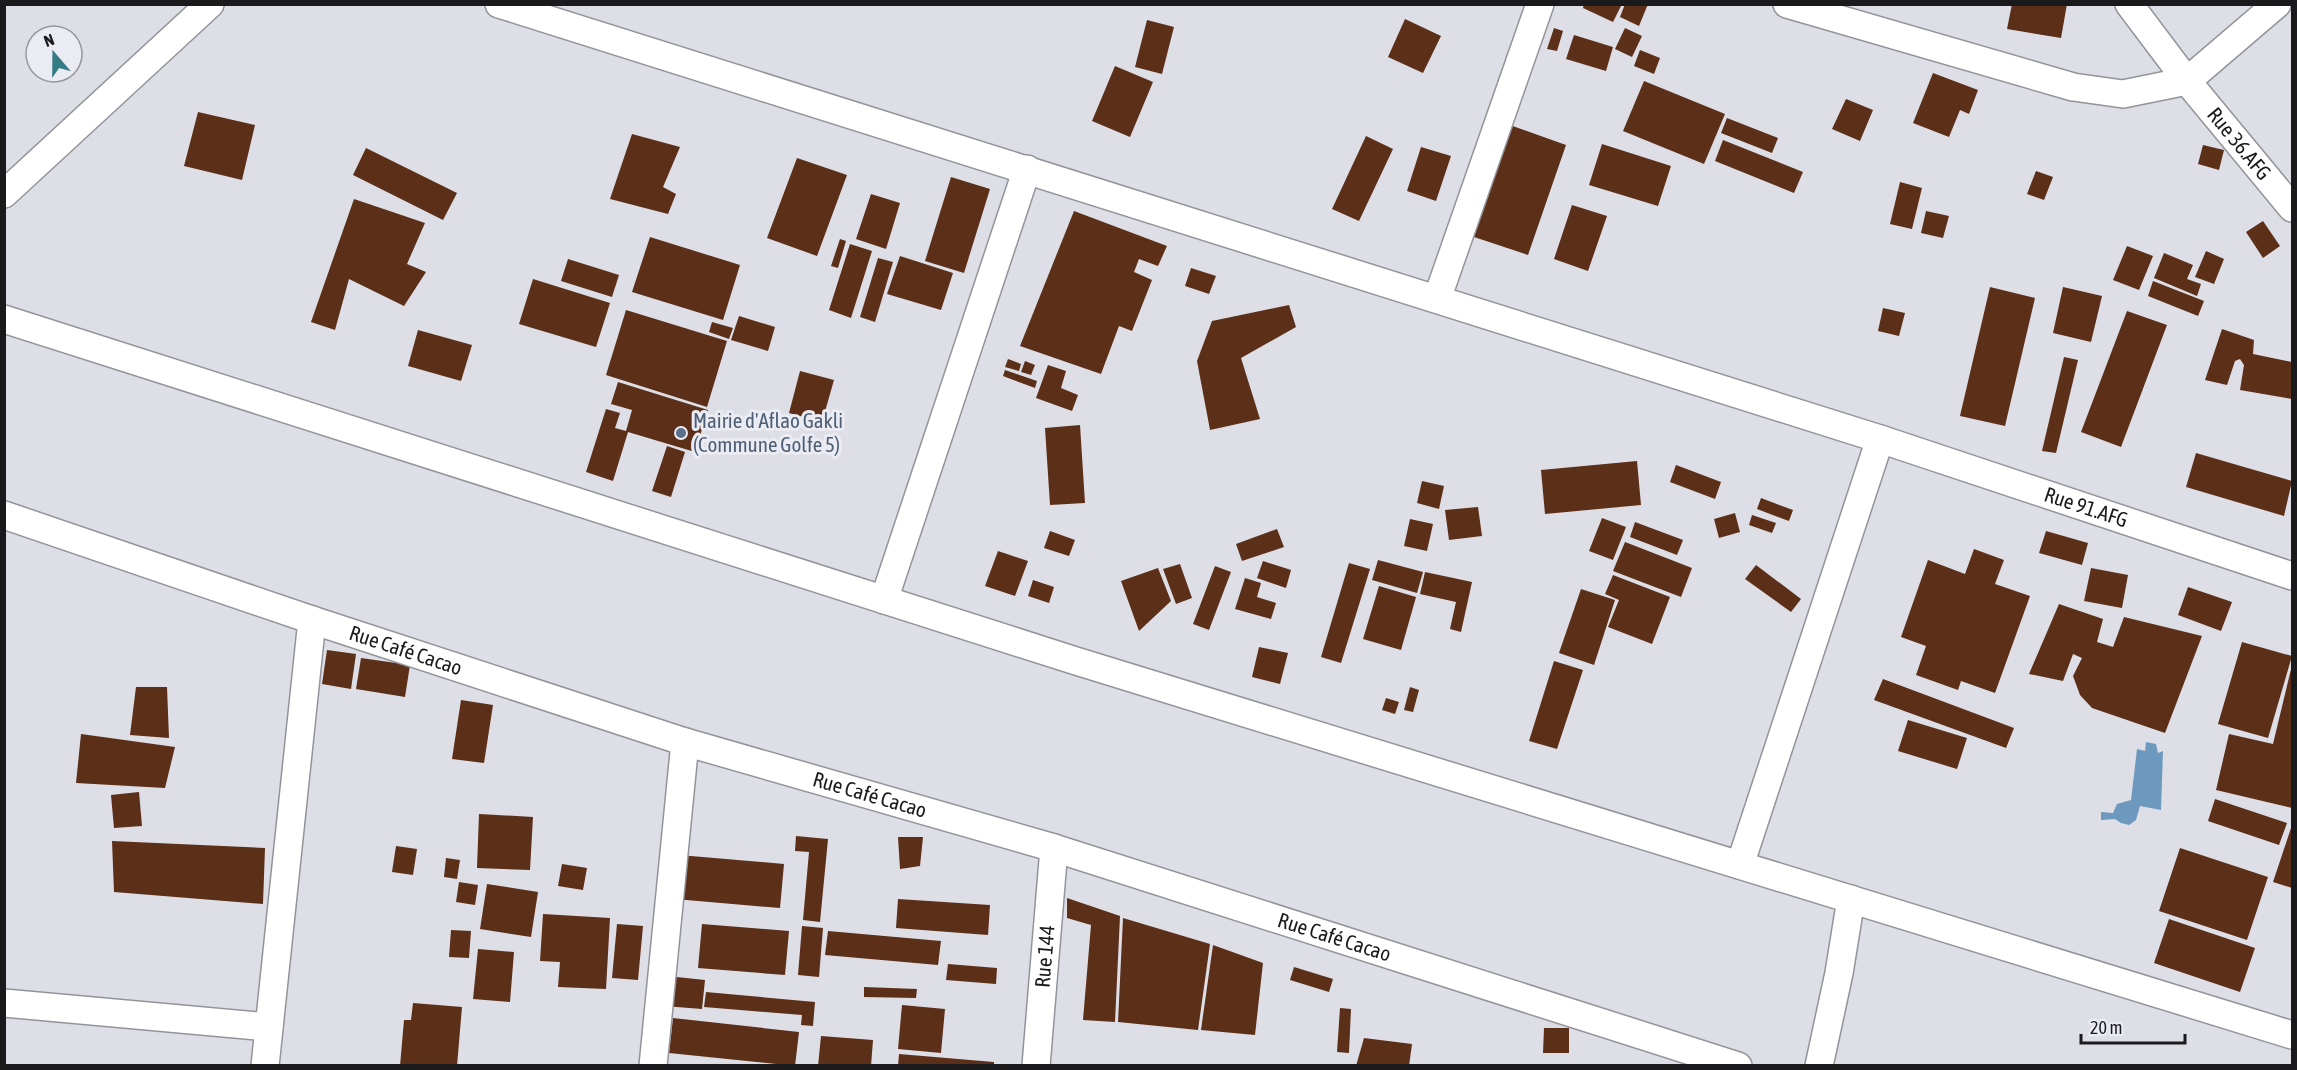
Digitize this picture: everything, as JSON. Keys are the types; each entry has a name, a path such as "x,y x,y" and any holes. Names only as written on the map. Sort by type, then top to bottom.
{"street":[{"path":"4,194 210,4"},
{"name":"Rue 91.AFG","path":"499,4 1880,439 2292,576"},
{"path":"1437,299 1540,4"},
{"path":"1786,4 2073,87 2123,94 2187,81 2277,4"},
{"name":"Rue 36.AFG","path":"2129,4 2187,81 2292,208"},
{"path":"884,600 1027,169"},
{"path":"4,319 1088,665 2292,1035"},
{"path":"1740,866 1880,439"},
{"name":"Rue Café Cacao","path":"4,515 312,620 685,742 1054,848 1738,1065"},
{"path":"265,1065 312,620"},
{"path":"653,1065 685,742"},
{"name":"Rue 144","path":"1036,1065 1054,848"},
{"path":"1819,1065 1839,973 1851,899"},
{"path":"4,1004 268,1027"}],"water":[{"path":"2146,742 2156,744 2158,753 2163,751 2161,810 2140,806 2136,820 2129,825 2115,819 2101,820 2101,812 2113,813 2117,804 2131,800 2137,749 2145,751"}],"building":[{"path":"1584,4 1622,4 1613,22 1583,8"},
{"path":"1625,4 1648,4 1639,26 1620,17"},
{"path":"2012,4 2067,4 2061,38 2007,29"},
{"path":"1405,19 1441,36 1423,73 1388,57"},
{"path":"1147,20 1174,27 1162,74 1135,67"},
{"path":"1554,28 1563,31 1557,51 1547,49"},
{"path":"1625,28 1642,36 1632,57 1615,49"},
{"path":"1574,35 1613,47 1606,71 1566,59"},
{"path":"1640,50 1660,58 1654,74 1634,66"},
{"path":"1115,66 1153,82 1130,137 1092,121"},
{"path":"1933,73 1978,90 1969,114 1960,110 1949,137 1913,123"},
{"path":"1644,81 1725,114 1704,164 1623,131"},
{"path":"1846,99 1873,110 1860,141 1832,129"},
{"path":"198,112 255,125 242,180 184,166"},
{"path":"1727,118 1778,138 1772,153 1721,133"},
{"path":"1507,124 1566,145 1528,255 1468,235"},
{"path":"632,134 680,147 663,187 676,194 668,214 610,199"},
{"path":"1366,136 1393,149 1359,221 1332,209"},
{"path":"1723,140 1803,172 1794,193 1715,161"},
{"path":"1602,144 1671,166 1658,206 1589,185"},
{"path":"2203,145 2224,150 2219,170 2198,164"},
{"path":"1421,147 1451,156 1436,201 1407,191"},
{"path":"366,148 457,193 443,220 353,175"},
{"path":"797,158 847,175 817,256 767,238"},
{"path":"2036,171 2053,177 2044,200 2027,194"},
{"path":"951,177 990,189 964,273 925,261"},
{"path":"1900,182 1922,188 1912,229 1890,224"},
{"path":"871,194 900,203 886,249 856,239"},
{"path":"354,199 425,223 407,264 426,272 404,306 349,279 335,330 311,322"},
{"path":"1572,205 1607,216 1588,271 1554,259"},
{"path":"1074,211 1167,246 1158,266 1139,259 1134,272 1152,280 1132,331 1119,326 1101,374 1020,346"},
{"path":"1926,211 1949,216 1943,238 1921,233"},
{"path":"2263,221 2280,246 2263,258 2246,232"},
{"path":"650,237 740,265 723,320 632,292"},
{"path":"840,239 846,241 838,268 831,266"},
{"path":"850,244 872,251 851,318 829,310"},
{"path":"2127,246 2153,256 2139,290 2113,280"},
{"path":"2206,251 2224,259 2214,284 2195,277"},
{"path":"2164,253 2193,265 2187,279 2201,284 2197,296 2154,278"},
{"path":"900,256 953,273 941,310 887,294"},
{"path":"878,258 893,262 875,322 860,317"},
{"path":"568,259 619,275 612,297 561,281"},
{"path":"1191,268 1216,276 1209,294 1185,286"},
{"path":"533,279 610,303 596,347 519,324"},
{"path":"2153,281 2204,301 2198,316 2148,296"},
{"path":"1990,287 2035,298 2005,426 1960,416"},
{"path":"2063,287 2102,296 2091,342 2053,333"},
{"path":"1289,305 1296,327 1241,358 1260,419 1210,430 1197,361 1212,321"},
{"path":"1883,308 1905,313 1899,336 1878,331"},
{"path":"626,310 727,341 707,407 606,375"},
{"path":"2127,311 2167,325 2121,447 2081,432"},
{"path":"739,316 775,327 768,351 731,340"},
{"path":"712,322 733,328 729,339 709,332"},
{"path":"2222,329 2254,340 2253,354 2292,362 2292,399 2240,390 2244,365 2240,359 2235,361 2227,385 2205,380"},
{"path":"418,330 472,345 461,381 408,366"},
{"path":"2064,357 2078,360 2056,453 2042,451"},
{"path":"1008,359 1021,364 1019,371 1005,367"},
{"path":"1025,361 1035,365 1031,375 1021,372"},
{"path":"1048,365 1066,371 1061,388 1078,395 1072,411 1036,398"},
{"path":"1005,370 1037,381 1035,388 1003,376"},
{"path":"800,371 834,380 822,422 789,413"},
{"path":"618,382 708,410 695,452 628,432 613,481 586,472 606,409 620,413 615,428 626,431 632,410 611,404"},
{"path":"1080,425 1085,503 1050,505 1045,428"},
{"path":"667,446 685,452 671,497 652,491"},
{"path":"2196,453 2292,481 2284,516 2186,487"},
{"path":"1637,461 1641,505 1545,514 1541,470"},
{"path":"1676,465 1721,482 1715,499 1670,482"},
{"path":"1422,481 1444,486 1439,509 1417,503"},
{"path":"1761,498 1793,510 1789,521 1757,509"},
{"path":"1478,507 1482,536 1449,540 1445,510"},
{"path":"1735,513 1740,532 1719,538 1714,519"},
{"path":"1752,515 1776,523 1772,533 1749,525"},
{"path":"1602,518 1626,527 1613,560 1589,551"},
{"path":"1410,519 1433,524 1427,551 1404,546"},
{"path":"1635,522 1683,540 1677,555 1630,537"},
{"path":"1277,529 1284,547 1242,561 1236,544"},
{"path":"1050,531 1075,540 1069,556 1044,548"},
{"path":"2046,531 2088,543 2082,565 2039,553"},
{"path":"1625,542 1692,568 1681,597 1613,571"},
{"path":"1974,549 2004,560 1995,584 2030,596 1995,693 1961,681 1958,690 1916,675 1926,646 1901,637 1928,560 1965,574"},
{"path":"998,551 1028,561 1015,596 985,586"},
{"path":"1378,560 1423,572 1417,593 1372,580"},
{"path":"1263,561 1291,570 1286,588 1257,578"},
{"path":"1349,563 1370,569 1341,663 1321,657"},
{"path":"1180,564 1192,598 1176,604 1163,569"},
{"path":"1756,565 1801,599 1791,612 1745,579"},
{"path":"1215,566 1231,572 1209,630 1193,624"},
{"path":"1158,568 1171,601 1139,631 1121,581"},
{"path":"2091,568 2128,575 2122,608 2084,601"},
{"path":"1425,572 1472,582 1461,632 1450,629 1456,602 1420,594"},
{"path":"1613,575 1670,597 1652,644 1608,627 1619,600 1605,594"},
{"path":"1245,578 1261,583 1257,597 1276,603 1271,619 1235,609"},
{"path":"1033,580 1054,587 1049,603 1028,596"},
{"path":"1379,586 1416,597 1401,650 1363,639"},
{"path":"2188,587 2232,602 2221,631 2178,615"},
{"path":"1581,589 1615,600 1594,665 1559,653"},
{"path":"2059,604 2103,619 2097,642 2113,647 2124,617 2202,636 2165,733 2092,708 2080,695 2073,676 2082,658 2073,654 2063,681 2029,674"},
{"path":"2242,642 2292,656 2268,738 2218,724"},
{"path":"1259,647 1288,653 1280,684 1252,677"},
{"path":"327,650 356,654 351,689 322,684"},
{"path":"361,658 410,665 405,697 356,689"},
{"path":"1554,661 1583,670 1557,749 1529,741"},
{"path":"2292,665 2292,808 2216,790 2229,734 2273,744"},
{"path":"1883,679 2014,728 2006,748 1874,700"},
{"path":"136,687 167,687 169,738 130,735"},
{"path":"1410,687 1419,690 1413,712 1404,710"},
{"path":"1386,698 1399,702 1395,714 1382,710"},
{"path":"461,700 493,705 484,763 452,759"},
{"path":"1908,720 1967,738 1957,769 1898,751"},
{"path":"81,734 175,747 165,788 76,783"},
{"path":"139,792 142,826 114,828 111,795"},
{"path":"2215,799 2287,823 2279,845 2208,821"},
{"path":"479,814 533,817 530,870 477,868"},
{"path":"2292,825 2292,888 2273,882"},
{"path":"796,836 828,839 820,922 803,920 809,852 795,851"},
{"path":"898,837 923,837 920,866 900,869"},
{"path":"112,841 265,848 263,904 114,892"},
{"path":"396,846 417,849 413,875 392,872"},
{"path":"2180,848 2268,877 2247,940 2159,911"},
{"path":"679,855 784,864 780,908 675,899"},
{"path":"446,858 460,860 457,879 444,877"},
{"path":"562,864 587,868 583,890 558,886"},
{"path":"459,882 478,885 475,905 456,902"},
{"path":"487,884 538,892 531,937 480,929"},
{"path":"1067,898 1120,916 1115,1022 1083,1020 1091,925 1067,918"},
{"path":"898,899 990,905 988,935 896,928"},
{"path":"543,914 610,918 606,989 558,987 560,962 540,961"},
{"path":"1123,918 1210,944 1198,1030 1118,1022"},
{"path":"2169,919 2255,948 2240,992 2154,963"},
{"path":"617,924 643,926 638,980 612,978"},
{"path":"702,924 789,931 785,975 698,968"},
{"path":"802,926 823,928 819,977 798,975"},
{"path":"451,930 471,931 469,958 449,957"},
{"path":"828,931 941,941 938,965 825,955"},
{"path":"1213,945 1263,963 1255,1035 1201,1030"},
{"path":"478,949 514,952 510,1002 473,999"},
{"path":"948,964 997,968 996,984 946,980"},
{"path":"1294,967 1333,979 1329,992 1290,980"},
{"path":"667,976 705,980 702,1009 664,1006"},
{"path":"864,987 917,989 916,998 864,997"},
{"path":"706,992 815,1002 813,1026 801,1025 802,1015 704,1007"},
{"path":"413,1003 462,1007 457,1066 400,1066 404,1020 411,1020"},
{"path":"902,1005 945,1009 941,1053 898,1049"},
{"path":"1340,1008 1351,1009 1349,1053 1337,1052"},
{"path":"673,1018 799,1032 795,1066 669,1053"},
{"path":"1544,1028 1569,1028 1569,1053 1543,1053"},
{"path":"821,1036 873,1040 871,1066 818,1066"},
{"path":"1364,1038 1412,1044 1409,1066 1356,1066"},
{"path":"899,1054 994,1062 994,1066 898,1066"}],"place":[{"name":"Mairie d'Aflao Gakli (Commune Golfe 5)","path":"681,433"}]}
